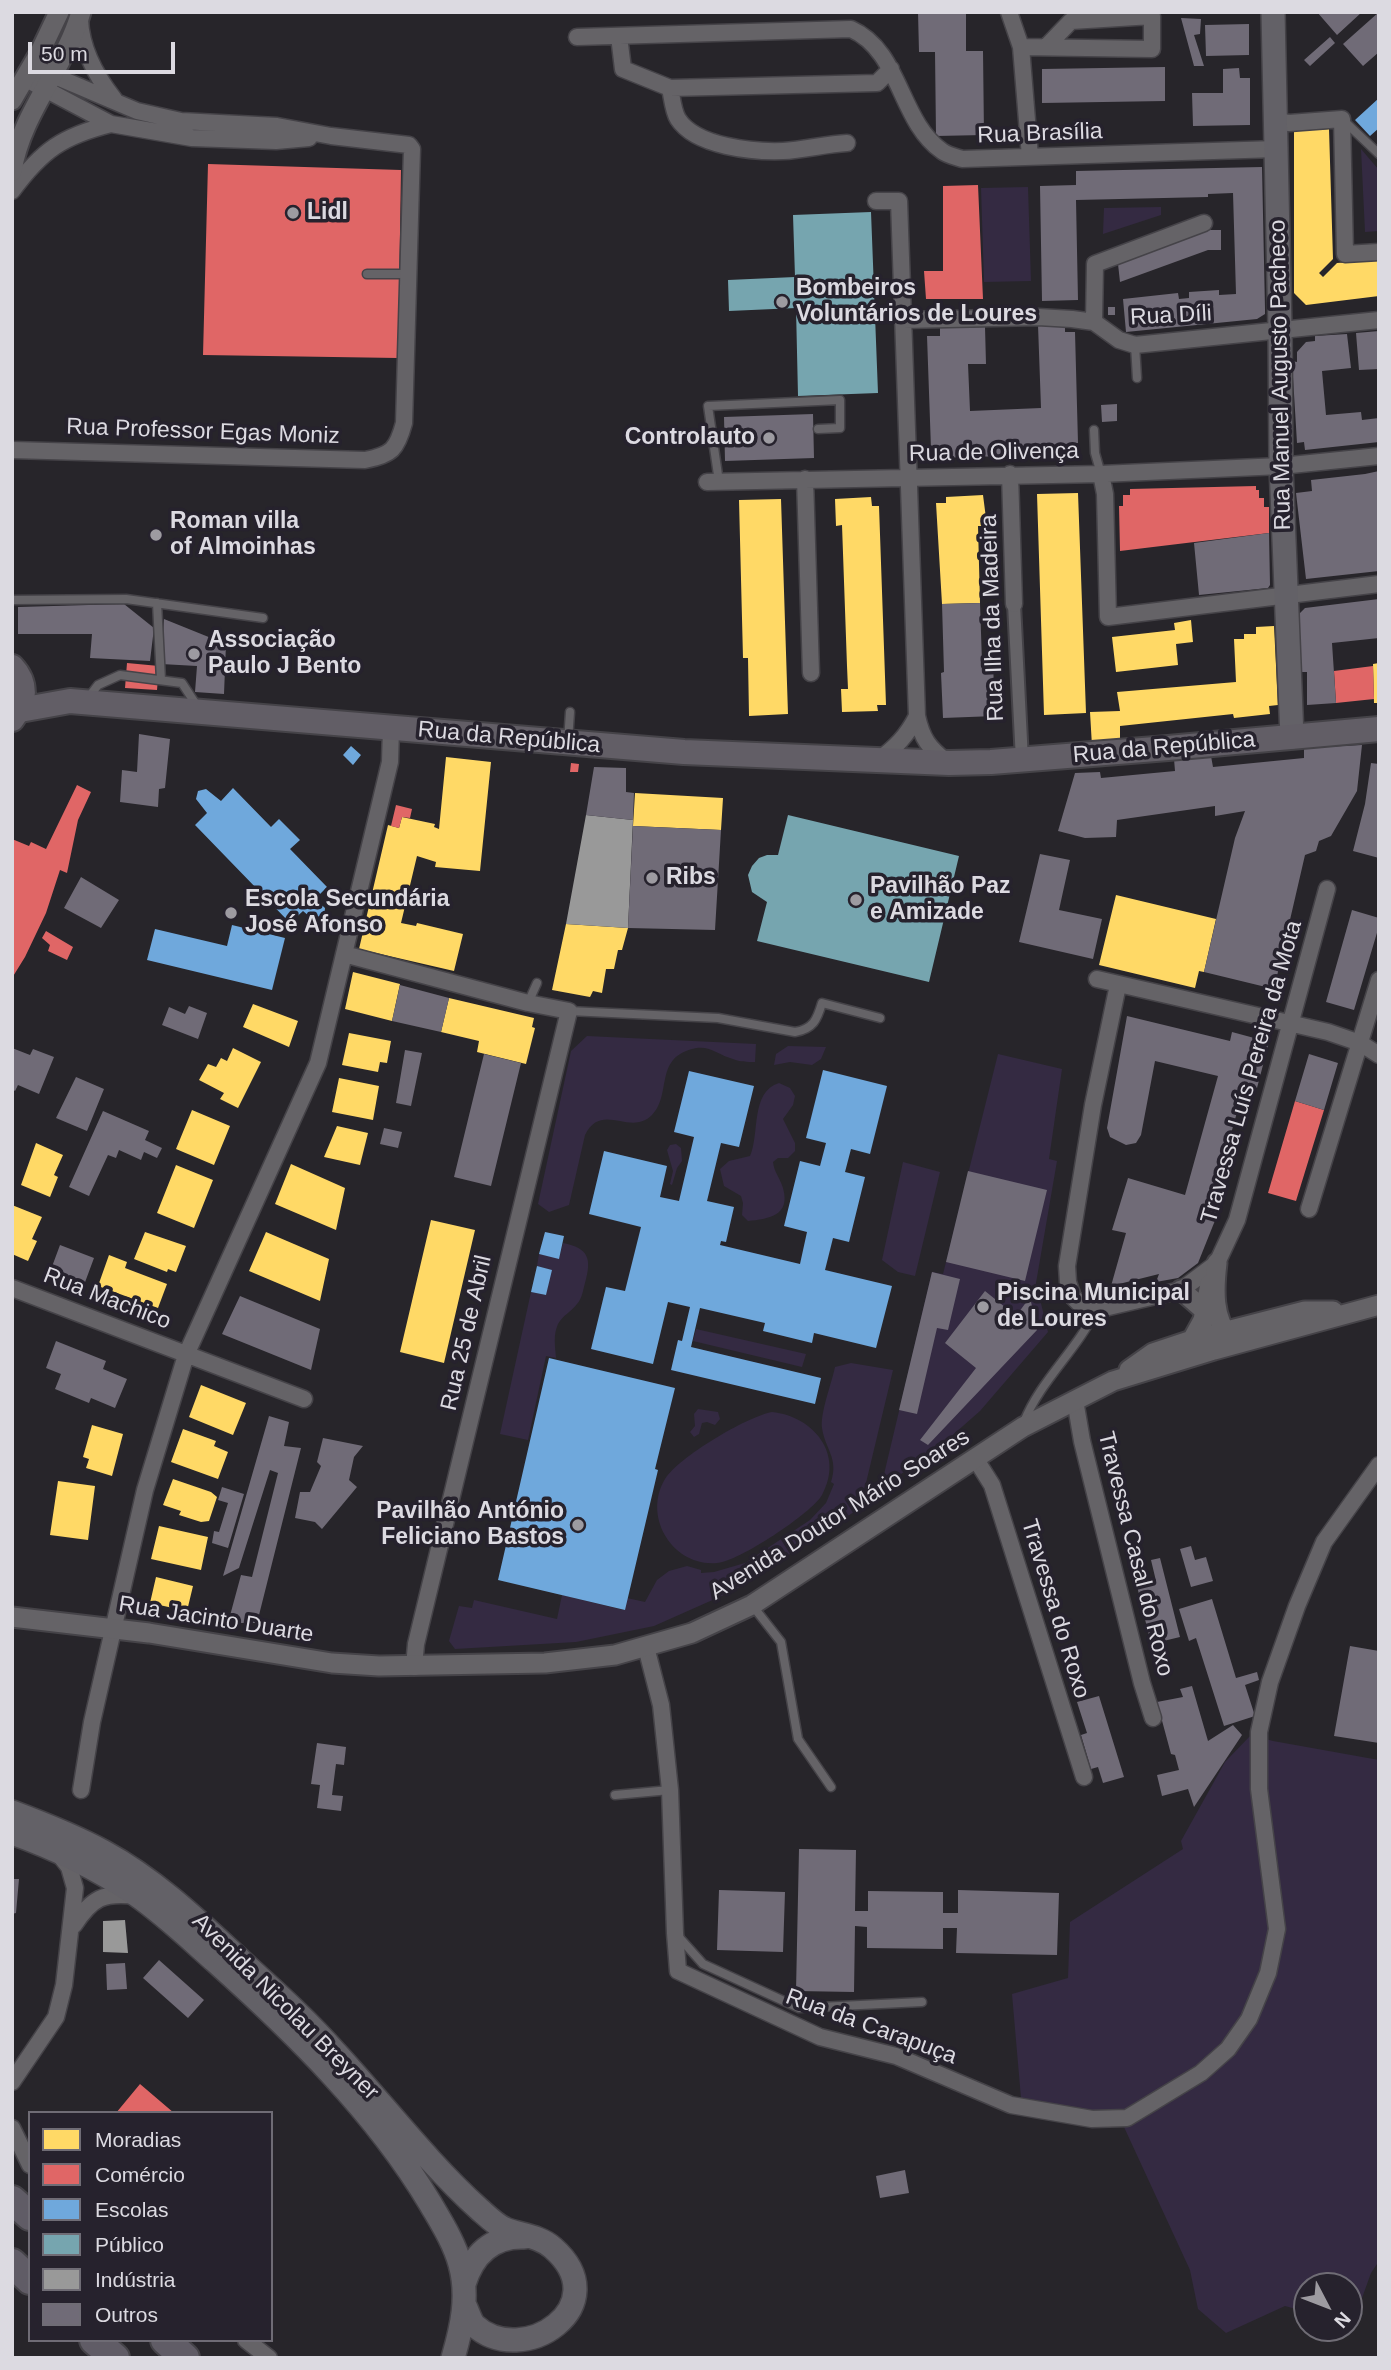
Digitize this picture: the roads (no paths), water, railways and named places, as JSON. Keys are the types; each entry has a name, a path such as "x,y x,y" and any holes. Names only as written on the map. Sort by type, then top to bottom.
{"highway":[{"path":"12,2200 28,2214"},
{"path":"12,2263 28,2278"},
{"path":"96,2342 115,2358"},
{"path":"167,2342 185,2358"}],"main road":[{"name":"Rua Manuel Augusto Pacheco","path":"1273,12 1281,466 1292,737"},
{"name":"Rua da República","path":"15,670 77,702"},
{"path":"15,670 23,685 23,698 16,715"},
{"name":"Rua da República","path":"16,715 77,702 568,744 948,763 1022,760 1379,729"},
{"name":"Avenida Nicolau Breyner","path":"12,1812 65,1832 145,1877 188,1912 333,2049 443,2173 479,2209 502,2228 548,2244 563,2257 573,2274 575,2293 572,2313 561,2330 545,2342 527,2348 497,2352 473,2325 464,2295 460,2264 446,2230 386,2138 329,2073 252,1994 138,1896 96,1869 52,1847 12,1833"},
{"name":"Avenida Nicolau Breyner","path":"453,2358 469,2266 480,2252 495,2241 512,2236 530,2237"}],"street":[{"path":"12,100 59,12"},
{"path":"1009,12 1021,47 1030,157"},
{"path":"12,171 23,129 50,81 80,15"},
{"path":"80,15 81,37 93,66 118,104"},
{"path":"1021,47 1153,49 1152,16 1071,21 1046,47"},
{"name":"Rua Brasília","path":"577,37 852,29 865,35 891,69 914,118 943,152 962,159 1276,149"},
{"path":"619,36 623,69 670,88 877,83 891,69"},
{"path":"27,72 137,111 193,123 277,126 331,136 406,143 412,149 407,274"},
{"path":"50,81 78,108 111,124 192,138 276,141 331,136"},
{"path":"670,88 678,119 696,134 715,143 749,150 785,151 847,143"},
{"path":"1276,121 1289,123 1342,119 1345,254 1379,252"},
{"path":"12,191 32,164 58,144 83,131 111,124"},
{"path":"876,201 899,201 917,716 921,735 934,752 948,763"},
{"path":"1094,322 1096,264 1204,223"},
{"name":"Rua Professor Egas Moniz","path":"12,450 365,460 380,457 399,443 404,423 407,274"},
{"name":"Rua Díli","path":"903,320 1038,317 1094,322 1119,341 1135,345 1379,320"},
{"name":"Rua de Olivença","path":"713,482 1101,474 1281,466 1379,456"},
{"name":"Rua Ilha da Madeira","path":"1010,474 1022,760"},
{"path":"1101,474 1105,494 1108,617 1379,583"},
{"path":"805,479 811,673"},
{"path":"877,761 896,747 917,716"},
{"path":"81,1790 92,1722 145,1490 186,1354 318,1063 390,762 391,728"},
{"name":"Travessa Luís Pereira da Mota","path":"1181,1290 1217,1264 1237,1220 1327,889"},
{"path":"344,954 528,1003 569,1011"},
{"path":"1097,979 1328,1032 1360,1043 1379,1055"},
{"path":"1309,1209 1379,980"},
{"path":"1118,985 1093,1105 1068,1251 1068,1282 1073,1297 1082,1305 1096,1310 1181,1290 1204,1310"},
{"name":"Rua 25 de Abril","path":"414,1667 416,1644 569,1011"},
{"path":"1192,1340 1203,1320 1217,1264"},
{"path":"1217,1264 1214,1292 1231,1338"},
{"name":"Rua Machico","path":"12,1288 304,1399"},
{"name":"Avenida Doutor Mário Soares","path":"414,1667 545,1663 605,1656 692,1633 752,1605 1023,1427 1113,1381 1231,1338 1379,1305"},
{"name":"Avenida Doutor Mário Soares","path":"1113,1381 1153,1353 1192,1340 1231,1338"},
{"name":"Travessa Casal do Roxo","path":"1075,1400 1082,1441 1153,1718"},
{"name":"Travessa do Roxo","path":"975,1458 992,1485 1084,1777"},
{"name":"Rua da Carapuça","path":"646,1647 661,1705 670,1790 678,1971 820,2037 896,2056 1010,2105 1092,2119 1127,2119 1201,2073 1228,2049 1249,2019 1269,1973 1277,1929 1259,1789 1259,1732 1270,1682 1297,1606 1324,1542 1379,1465"},
{"name":"Rua Jacinto Duarte","path":"12,1617 113,1629 332,1663 414,1667"},
{"path":"12,2082 56,2017 64,1985 72,1927 74,1877 52,1847"},
{"path":"72,1927 83,1910 99,1898 120,1894 138,1896"},
{"path":"12,2128 28,2161"},
{"path":"249,2342 269,2358"}],"lane":[{"path":"1342,119 1379,154"},
{"path":"367,274 407,274"},
{"path":"1135,345 1137,378"},
{"path":"713,482 713,435 708,406 841,400 840,428 818,429"},
{"path":"1094,430 1101,474"},
{"path":"713,435 724,434"},
{"path":"12,600 126,599 263,618"},
{"path":"157,603 161,680"},
{"path":"77,702 98,685 120,675 182,683 200,712"},
{"path":"568,744 570,712"},
{"path":"528,1003 537,984"},
{"path":"569,1011 718,1018 795,1032 812,1026 822,1003 880,1018"},
{"path":"1023,1427 1031,1405 1086,1332 1096,1310"},
{"path":"752,1605 781,1642 798,1739 831,1787"},
{"path":"615,1795 670,1790"},
{"path":"675,1933 703,1964 799,2008 922,2002"}],"place":[{"name":"Lidl","path":"293,213"},
{"name":"Bombeiros Voluntários de Loures","path":"782,302"},
{"name":"Controlauto","path":"769,438"},
{"name":"Roman villa of Almoinhas","path":"156,535"},
{"name":"Associação Paulo J Bento","path":"194,654"},
{"name":"Ribs","path":"652,878"},
{"name":"Pavilhão Paz e Amizade","path":"856,900"},
{"name":"Escola Secundária José Afonso","path":"231,913"},
{"name":"Piscina Municipal de Loures","path":"983,1307"},
{"name":"Pavilhão António Feliciano Bastos","path":"578,1525"}]}
